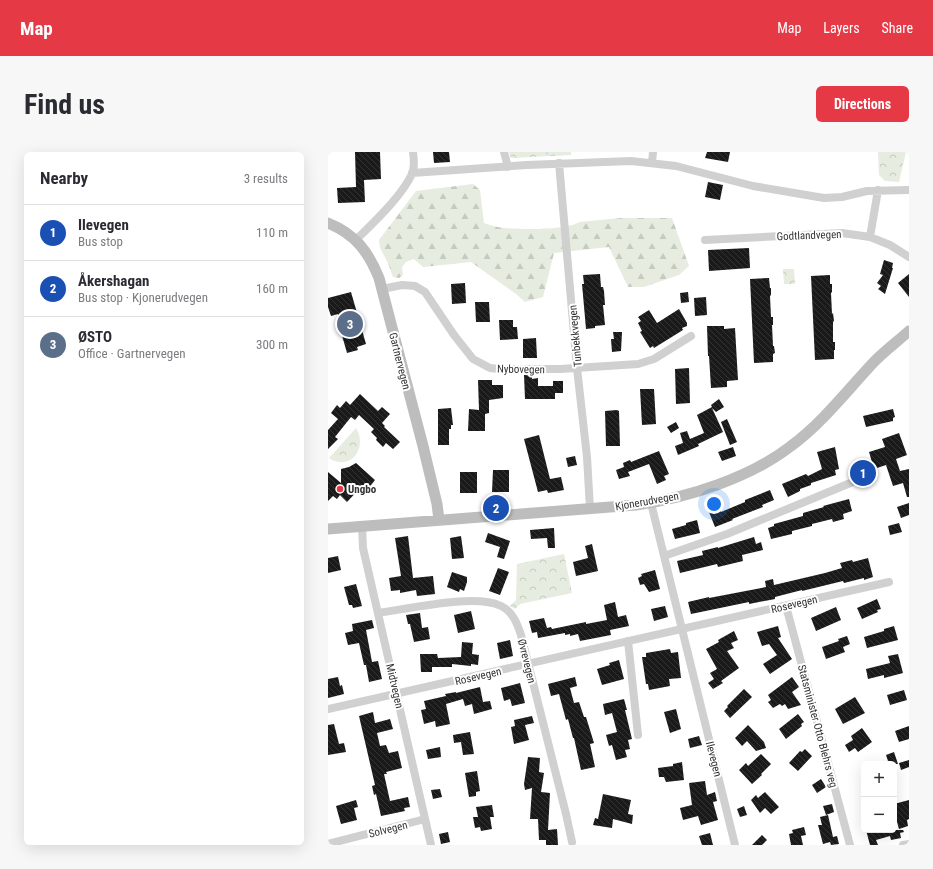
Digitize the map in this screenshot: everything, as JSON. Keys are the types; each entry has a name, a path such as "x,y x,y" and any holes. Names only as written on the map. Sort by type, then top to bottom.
{"main road":[{"name":"Gartnervegen","path":"328,223 346,232 356,240 370,257 382,289 423,446 439,520"},
{"name":"Kjonerudvegen","path":"328,529 651,503 696,491 741,475 767,462 791,447 814,427 874,362 909,332"}],"street":[{"path":"356,240 394,199 412,173 414,165 412,152"},
{"path":"504,152 508,167"},
{"path":"652,163 653,152"},
{"path":"412,173 631,161 676,166 778,191 824,198 842,197 867,191 909,190"},
{"name":"Tunbekkvegen","path":"559,164 577,368 587,457 590,509"},
{"path":"870,237 878,190"},
{"name":"Godtlandvegen","path":"705,240 842,232 870,237 890,245 909,257"},
{"name":"Nybovegen","path":"382,289 402,284 415,286 425,292 465,350 473,359 490,368 577,368 630,365 646,362 664,353 691,336"},
{"path":"664,556 702,543 860,479"},
{"name":"Ilevegen","path":"651,503 735,845"},
{"name":"Midtvegen","path":"362,526 363,548 431,845"},
{"name":"Rosevegen","path":"328,709 889,582"},
{"name":"Øvrevegen","path":"378,613 459,602 482,602 496,604 508,611 517,622 572,842"},
{"name":"Statsminister Otto Blehrs veg","path":"786,606 850,845"},
{"path":"628,642 638,735"},
{"name":"Solvegen","path":"328,844 425,819"},
{"path":"903,845 909,844"}],"green space":[{"path":"509,152 571,152 571,155 511,158"},
{"path":"878,152 906,152 899,182 885,181 879,175"},
{"path":"473,184 480,190 484,223 500,228 544,229 565,227 579,222 621,218 672,218 689,266 679,275 644,287 628,287 609,247 554,253 543,297 525,302 471,262 423,267 414,259 406,262 402,267 403,275 399,278 393,277 380,248 379,240 416,191"},
{"path":"783,269 794,269 795,284 784,284"},
{"path":"356,428 360,443 359,450 355,456 344,462 337,462 329,458"},
{"path":"564,554 572,593 520,604 515,609 510,606 516,600 517,564"}],"building":[{"path":"355,152 380,152 381,179 364,180 365,202 338,203 337,188 356,187"},
{"path":"433,152 449,152 450,162 434,163"},
{"path":"707,152 730,152 728,162 705,158"},
{"path":"708,182 723,185 720,200 705,197"},
{"path":"749,248 750,268 709,271 708,250"},
{"path":"884,260 893,263 893,268 885,294 878,289 881,286 877,283 883,275 880,274"},
{"path":"600,274 601,287 603,287 604,291 605,305 603,305 605,325 586,329 582,284 584,284 583,275"},
{"path":"909,274 909,297 898,283"},
{"path":"830,275 830,284 832,284 832,314 833,313 834,321 833,342 835,342 834,359 815,360 811,276"},
{"path":"769,278 771,288 771,317 773,317 773,346 775,353 773,354 773,362 754,363 750,279"},
{"path":"465,283 466,303 452,304 451,284"},
{"path":"351,292 366,344 357,347 358,350 347,353 338,314 331,316 328,307 328,298"},
{"path":"688,292 689,302 681,303 680,293"},
{"path":"706,297 707,315 695,316 694,298"},
{"path":"475,302 489,302 490,322 476,322"},
{"path":"679,309 687,323 687,326 654,348 653,346 650,348 640,332 642,331 638,323 641,321 638,317 649,310 657,323"},
{"path":"499,320 513,320 513,327 517,327 518,339 500,340"},
{"path":"707,326 724,326 724,329 735,328 738,380 727,381 727,387 711,388"},
{"path":"613,332 622,332 621,351 612,352 611,339 614,339"},
{"path":"536,338 537,358 523,358 523,339"},
{"path":"689,368 690,403 676,404 675,369"},
{"path":"524,375 532,375 532,379 538,378 538,386 553,386 553,381 563,381 563,393 555,393 555,399 525,399"},
{"path":"478,380 492,380 492,385 503,385 503,398 489,400 489,413 485,414 485,431 468,431 469,409 479,410"},
{"path":"640,389 654,389 656,424 642,425"},
{"path":"360,394 378,411 382,407 390,414 382,423 385,426 384,427 400,442 393,449 386,443 383,447 376,440 377,438 371,432 374,429 359,415 355,420 351,417 335,437 338,439 328,449 328,430 338,419 331,413 337,405 340,408 346,401 350,405"},
{"path":"719,399 724,407 716,412 712,408 723,432 698,444 699,446 678,455 675,446 683,443 680,433 687,431 690,439 704,433 697,415 712,407 711,405"},
{"path":"451,408 453,425 451,425 451,429 449,429 449,445 438,445 438,409"},
{"path":"893,409 895,417 893,418 893,421 866,427 863,416"},
{"path":"605,411 619,411 620,446 606,446"},
{"path":"727,419 737,442 730,445 721,422"},
{"path":"676,422 679,428 671,433 667,427"},
{"path":"899,433 907,455 896,459 900,471 909,469 909,497 907,497 903,483 893,486 886,465 874,469 869,452 885,447 882,439"},
{"path":"539,435 550,479 561,477 564,490 548,493 547,490 538,492 524,439"},
{"path":"733,447 736,456 722,461 718,452"},
{"path":"835,447 839,469 835,470 836,475 811,483 811,485 800,489 800,491 788,497 782,484 806,474 808,476 822,469 817,452"},
{"path":"659,451 669,474 664,476 666,480 657,484 649,464 628,472 630,476 619,479 616,470 624,467 623,463 630,460 631,462"},
{"path":"575,456 577,465 568,467 566,458"},
{"path":"356,463 375,480 368,489 363,485 347,502 340,495 337,499 333,496 328,501 328,472 341,483 341,469"},
{"path":"493,470 509,470 509,492 492,492"},
{"path":"460,472 477,472 477,493 460,493"},
{"path":"770,490 774,500 762,505 763,507 715,527 709,512 719,508 721,512"},
{"path":"849,499 852,511 843,514 844,519 833,522 832,519 812,524 812,526 792,531 792,534 771,539 768,528 774,526 774,524 803,516 803,513 824,507 823,506"},
{"path":"909,503 909,515 901,518 897,507"},
{"path":"697,520 700,533 675,539 672,529"},
{"path":"899,523 902,532 890,535 888,526"},
{"path":"554,528 555,548 548,548 547,538 531,539 530,530"},
{"path":"488,533 510,541 504,559 497,557 500,547 485,542"},
{"path":"408,536 413,578 433,576 435,594 417,596 416,590 400,593 400,590 391,591 389,578 401,576 395,538"},
{"path":"461,536 464,558 452,559 450,538"},
{"path":"754,537 756,544 761,542 763,550 742,555 743,561 718,567 717,564 680,573 677,561 703,555 702,551 718,548"},
{"path":"592,544 598,571 576,576 573,562 588,558 585,546"},
{"path":"338,556 341,570 328,573 328,558"},
{"path":"868,558 873,577 864,580 864,578 844,583 843,581 775,597 775,599 749,604 749,602 691,614 688,602 766,587 765,581 773,579 774,585 825,573 842,568 840,563 852,560 853,562"},
{"path":"498,568 509,572 500,595 489,591"},
{"path":"655,570 660,589 649,592 644,584 640,585 638,578 642,576 641,574"},
{"path":"452,572 467,577 464,591 460,589 459,592 447,587"},
{"path":"356,584 362,606 353,608 352,605 349,605 344,587"},
{"path":"877,599 881,609 877,610 878,612 862,619 857,608"},
{"path":"615,602 618,617 626,615 629,626 610,630 611,635 580,641 578,634 570,636 570,634 565,635 565,633 538,638 537,632 532,633 529,621 544,618 547,628 551,627 552,629 586,622 586,624 607,620 604,605"},
{"path":"665,606 668,617 654,621 651,609"},
{"path":"836,607 841,620 816,631 811,618"},
{"path":"471,611 475,629 458,633 454,615"},
{"path":"420,613 422,628 428,627 430,639 414,642 410,624 408,624 406,615"},
{"path":"372,620 374,628 366,630 372,662 378,661 382,679 369,682 366,665 364,665 359,643 348,645 345,633 353,631 352,624"},
{"path":"778,626 781,637 778,638 792,659 770,674 763,664 777,655 769,644 762,646 757,632"},
{"path":"894,626 898,640 867,648 864,637 884,631 884,629"},
{"path":"734,631 738,640 731,643 734,648 727,651 739,668 721,681 723,683 713,689 708,683 714,679 710,673 717,669 706,649"},
{"path":"847,636 850,644 843,647 845,652 826,659 822,647 839,641 838,639"},
{"path":"510,640 513,656 500,659 497,643"},
{"path":"462,642 473,643 472,654 479,655 478,665 471,664 471,666 452,664 452,667 432,667 432,672 421,672 420,654 437,654 438,658 461,657"},
{"path":"670,649 671,653 678,652 681,678 669,679 670,686 649,690 648,684 646,684 642,657 646,657 646,653"},
{"path":"898,654 903,673 884,678 884,675 868,679 866,669 890,663 888,656"},
{"path":"619,660 624,679 602,685 597,669 610,665 609,663"},
{"path":"338,677 344,694 328,698 328,679"},
{"path":"575,677 577,686 570,688 574,703 579,702 584,717 586,717 594,743 590,744 595,767 581,770 574,738 568,719 566,720 559,694 551,696 548,684"},
{"path":"792,677 799,687 792,692 801,705 788,709 785,704 782,706 780,704 773,708 768,702 771,700 768,695"},
{"path":"520,683 525,703 512,706 510,699 504,701 501,688"},
{"path":"480,687 483,702 490,701 492,709 474,714 472,704 465,706 463,699 446,704 450,724 436,727 435,721 424,724 421,710 426,709 424,701 446,696 445,694"},
{"path":"744,689 752,697 730,718 724,711"},
{"path":"904,690 907,700 890,705 887,695"},
{"path":"855,697 865,713 843,724 835,709"},
{"path":"624,699 632,739 628,740 630,749 625,750 627,757 616,760 612,745 609,746 606,735 617,732 612,713 605,715 603,704"},
{"path":"676,709 681,729 670,733 664,712"},
{"path":"373,712 375,723 390,719 393,729 377,733 380,746 386,745 389,753 398,751 402,768 386,772 387,774 384,774 390,801 408,797 410,807 404,808 405,811 381,816 376,794 374,795 372,786 375,785 359,716"},
{"path":"798,714 804,722 801,724 802,726 786,739 779,729"},
{"path":"532,716 534,723 525,725 529,740 514,744 511,727 515,726 514,720"},
{"path":"334,724 339,744 344,743 346,752 328,755 328,725"},
{"path":"748,725 764,742 766,748 756,751 747,741 742,746 735,738"},
{"path":"909,726 909,739 899,742 895,731"},
{"path":"862,728 872,742 858,752 855,748 849,752 845,745 853,740 851,736"},
{"path":"470,732 474,754 463,755 461,742 454,743 453,735"},
{"path":"699,736 702,745 690,748 688,739"},
{"path":"440,747 441,757 428,759 426,750"},
{"path":"805,749 812,756 798,771 789,763 800,751 802,752"},
{"path":"894,752 897,761 888,761 886,755"},
{"path":"761,754 771,764 752,784 739,770 746,763 748,766"},
{"path":"528,757 540,758 539,772 544,773 541,792 550,793 548,830 557,829 558,845 546,845 546,840 539,840 538,819 530,819 532,788 525,790 524,784"},
{"path":"909,760 909,767 901,770 899,763"},
{"path":"682,762 684,780 666,782 664,777 659,777 658,768 673,766 673,764"},
{"path":"477,771 480,791 476,792 476,796 469,797 465,773"},
{"path":"821,779 826,787 817,793 812,785"},
{"path":"705,781 707,795 715,792 717,801 713,802 718,820 701,825 698,816 683,820 680,808 692,805 689,783"},
{"path":"440,789 442,797 433,799 431,790"},
{"path":"765,792 779,807 771,814 765,808 760,813 751,800 756,795 758,798"},
{"path":"603,794 631,800 628,814 633,815 632,824 613,819 612,828 593,825 595,818 598,819"},
{"path":"356,800 358,807 354,808 357,820 341,824 336,806"},
{"path":"909,800 909,819 907,820 908,826 899,829 897,822 897,803"},
{"path":"832,804 834,812 826,815 823,806"},
{"path":"492,805 494,817 490,817 492,829 481,831 480,827 475,828 473,817 478,817 476,807"},
{"path":"744,806 747,815 740,817 737,809"},
{"path":"828,815 833,837 837,836 839,844 831,845 830,842 823,844 818,825 822,825 820,817"},
{"path":"804,827 806,835 801,836 803,845 791,845 789,834 793,833 792,830"},
{"path":"897,830 903,830 904,832 900,833 901,838 891,840 890,836 876,840 878,845 870,845 867,833 897,833"},
{"path":"448,832 450,842 441,844 439,834"},
{"path":"710,833 713,845 702,845 699,836"},
{"path":"762,835 767,840 762,845 752,845"}],"place":[{"name":"ØSTO","path":"350,324"},
{"name":"Ilevegen","path":"863,473"},
{"name":"Ungbo","path":"340,489"},
{"name":"Åkershagan","path":"496,508"}]}
